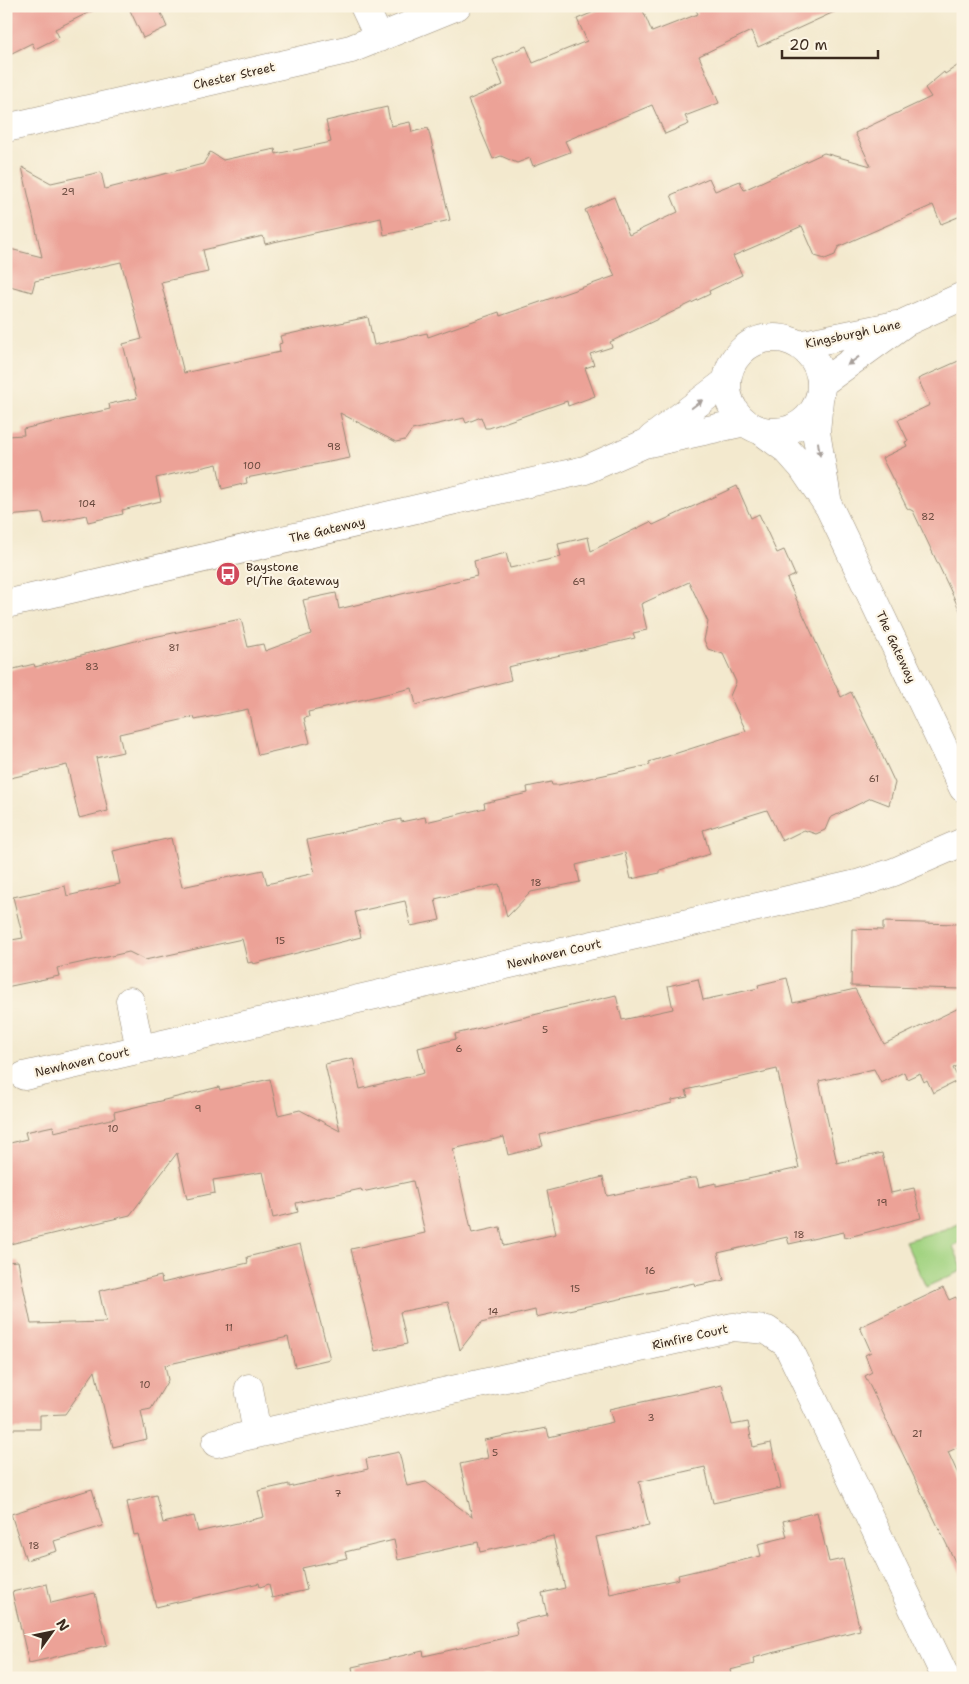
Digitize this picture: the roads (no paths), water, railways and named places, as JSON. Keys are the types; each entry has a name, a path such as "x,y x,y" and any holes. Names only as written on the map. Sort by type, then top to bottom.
{"street":[{"path":"364,6 379,38"},
{"name":"Chester Street","path":"6,128 318,57 379,38 457,6"},
{"name":"Kingsburgh Lane","path":"799,345 906,322 963,296"},
{"name":"Kingsburgh Lane","path":"820,392 906,322"},
{"path":"768,338 784,338 799,345 811,354 819,368 820,392 812,413 795,427 774,432 752,426 734,411 728,396 727,381 731,366 740,352 753,342 768,338"},
{"name":"The Gateway","path":"6,604 585,470 644,444 727,381"},
{"name":"The Gateway","path":"820,392 816,432 829,507"},
{"name":"The Gateway","path":"644,444 752,426 787,450 802,467 829,507 963,788"},
{"name":"Newhaven Court","path":"24,1076 857,884 894,872 963,842"},
{"name":"Newhaven Court","path":"130,1001 140,1049"},
{"name":"Rimfire Court","path":"216,1443 733,1326 767,1330 787,1344 946,1678"},
{"path":"249,1388 257,1434"}],"place":[{"name":"Baystone Pl/The Gateway","path":"228,574"}]}
